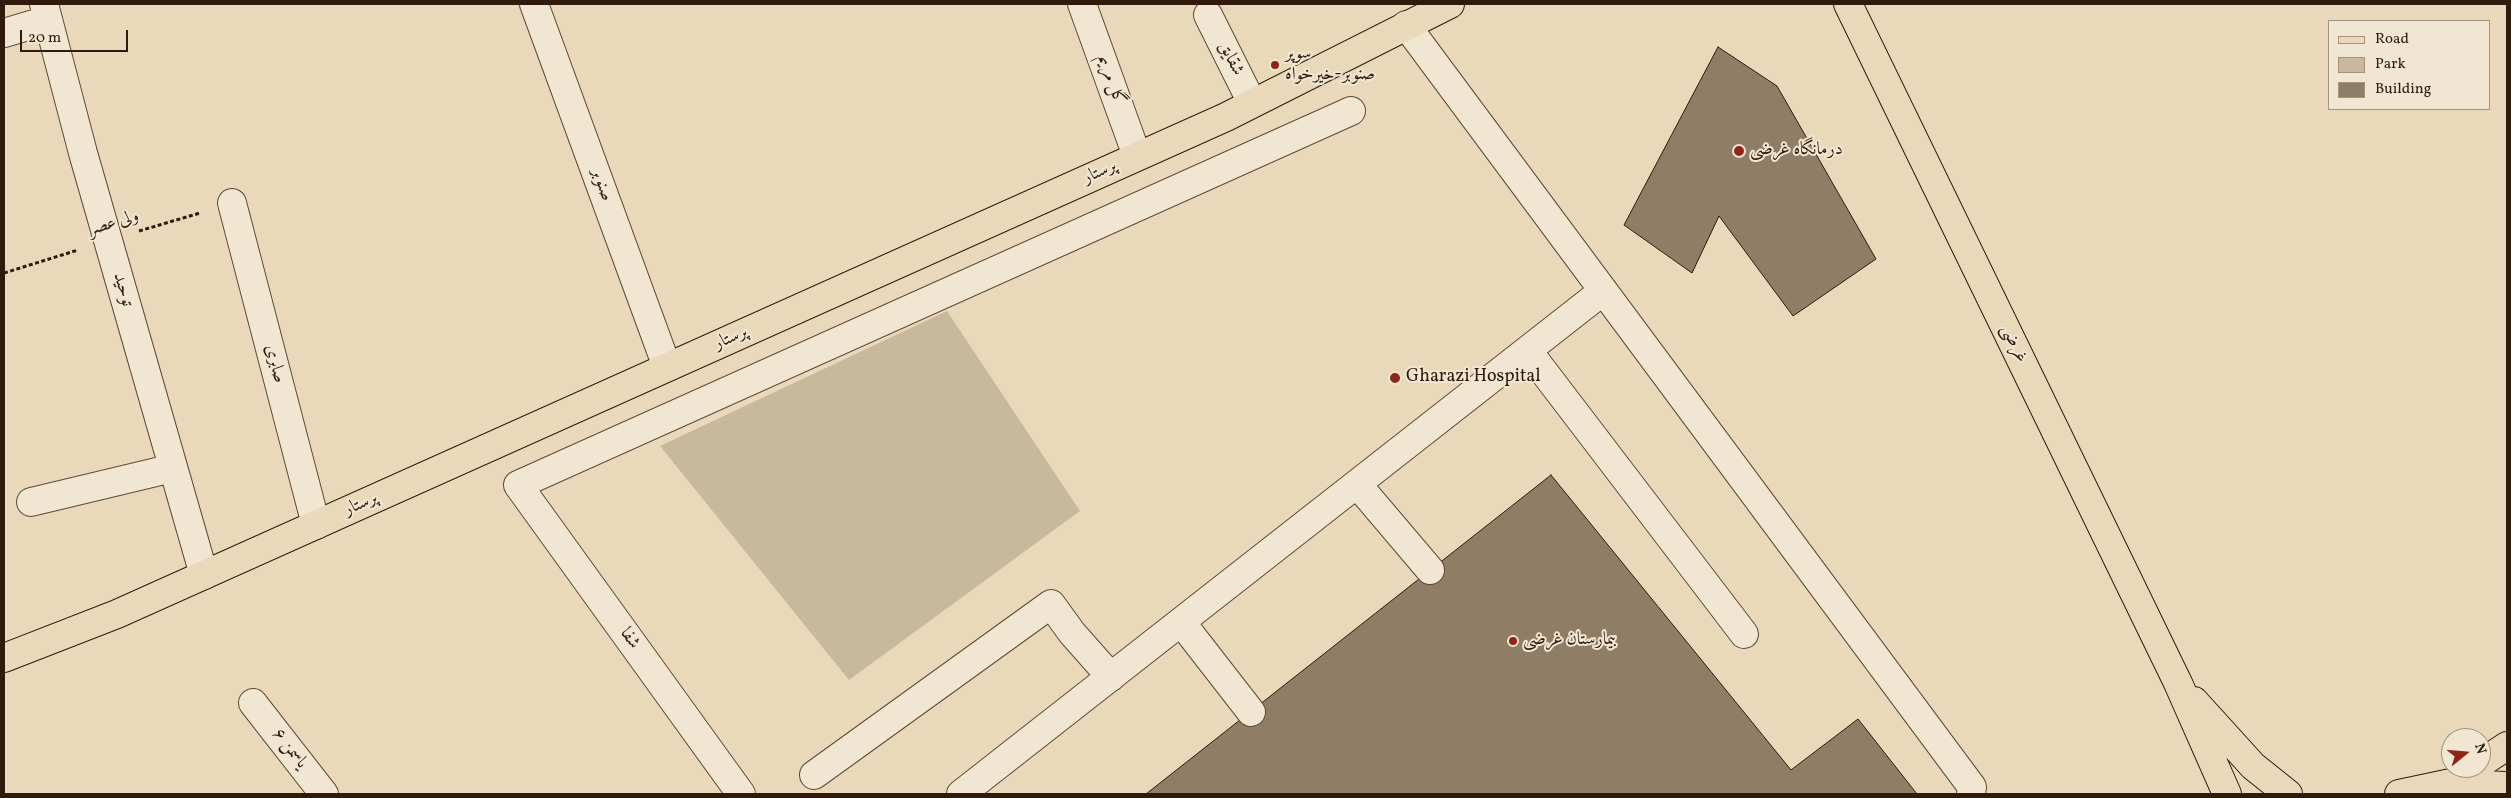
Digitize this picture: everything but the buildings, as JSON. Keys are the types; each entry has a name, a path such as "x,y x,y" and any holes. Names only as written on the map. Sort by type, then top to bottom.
{"main road":[{"name":"غرضی","path":"1848,4 2178,683"},
{"name":"پرستار","path":"4,658 117,614 1138,156 1252,103 1443,5"},
{"path":"2178,683 2228,794"},
{"path":"2178,683 2253,766 2288,794"},
{"path":"2491,756 2507,746"},
{"path":"2400,794 2452,778"},
{"path":"2473,778 2504,786 2507,789"}],"street":[{"name":"صنوبر","path":"534,4 668,367"},
{"name":"گل مریم","path":"1082,4 1138,156"},
{"path":"4,33 46,12"},
{"name":"توحید","path":"46,12 108,240 204,575"},
{"name":"شقایق","path":"1208,15 1252,103"},
{"path":"1406,25 1972,787 1972,794"},
{"name":"شفا","path":"741,794 518,485 1351,111"},
{"name":"صابری","path":"232,203 316,525"},
{"path":"961,794 1603,291"},
{"path":"1528,351 1744,634"},
{"path":"31,502 173,468"},
{"path":"1357,484 1430,570"},
{"path":"814,775 1051,604 1072,634 1111,677"},
{"path":"1181,622 1250,712"},
{"name":"یاسمن ۶","path":"253,704 324,794"}],"path":[{"name":"ولی عصر","path":"4,273 232,203"}],"green space":[{"path":"947,311 1080,511 849,680 660,446"}],"place":[{"name":"سوپر صنوبر-خیرخواه","path":"1275,65"},
{"name":"درمانگاه غرضی","path":"1739,151"},
{"name":"Gharazi Hospital","path":"1395,378"},
{"name":"بیمارستان غرضی","path":"1513,641"}]}
